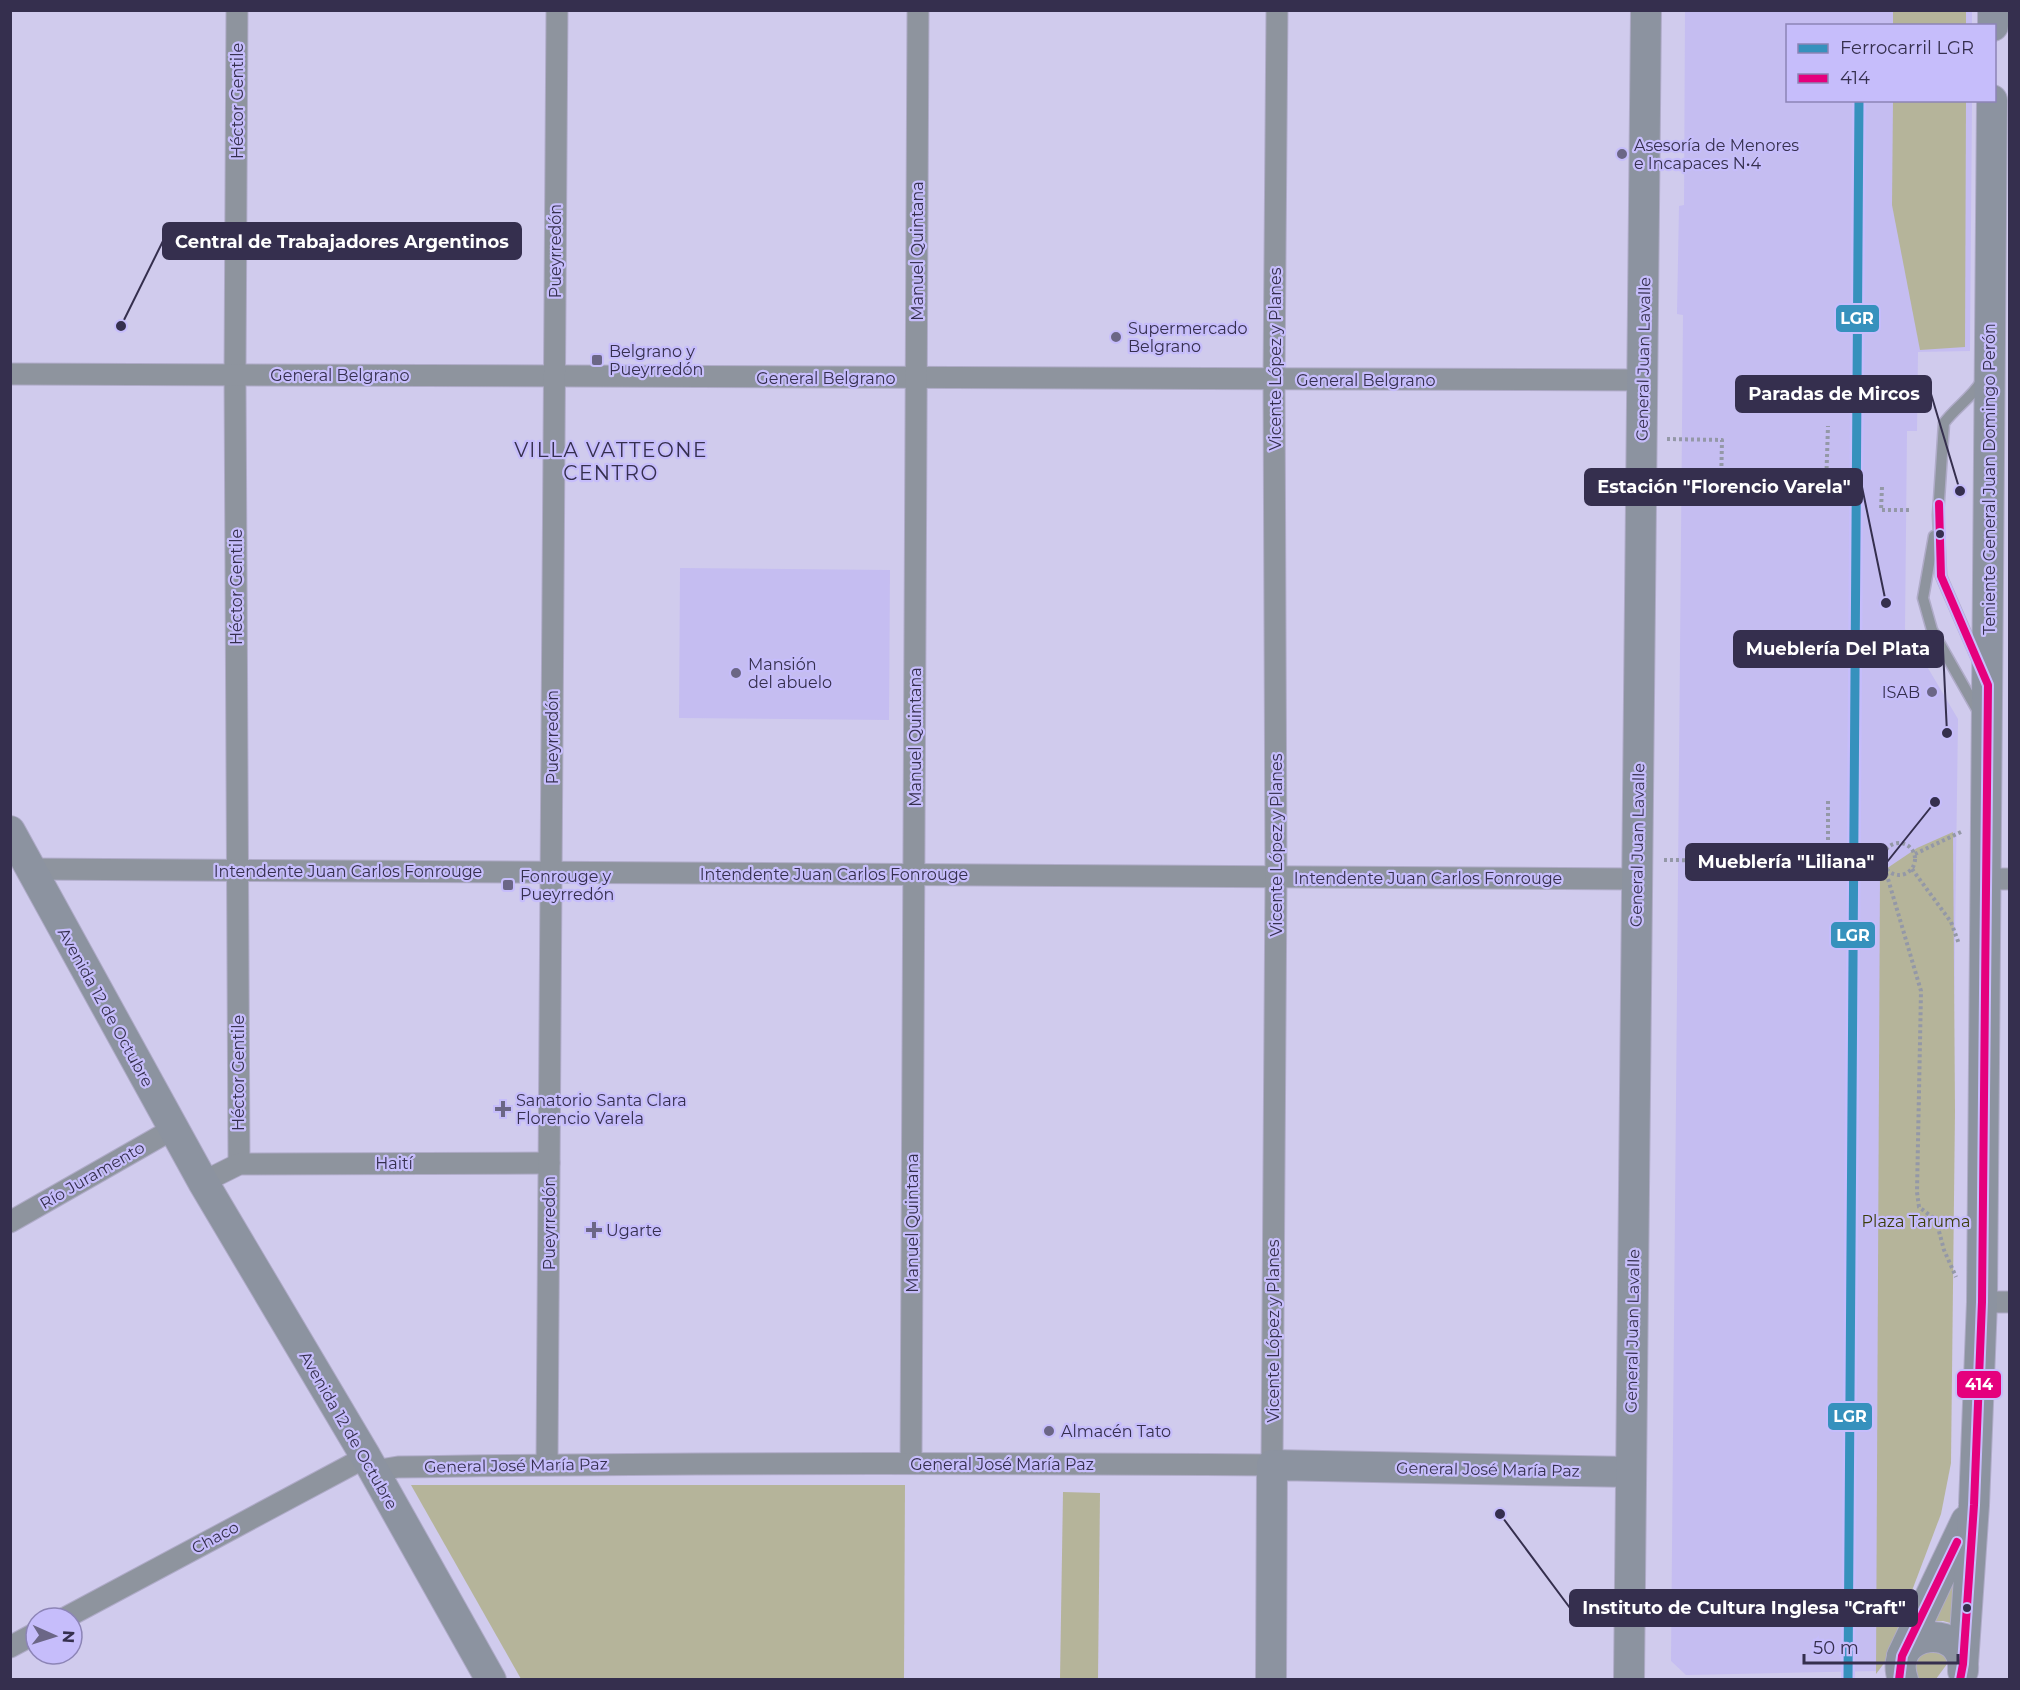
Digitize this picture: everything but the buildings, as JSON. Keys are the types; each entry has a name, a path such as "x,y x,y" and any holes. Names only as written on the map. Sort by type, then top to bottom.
{"main road":[{"name":"General Juan Lavalle","path":"1629,1680 1646,10"},
{"name":"Teniente General Juan Domingo Perón","path":"1962,1672 1974,1505 1996,1302 1998,879 1988,729 1996,376 1992,102"},
{"name":"Avenida 12 de Octubre","path":"10,831 203,1182 370,1464 491,1680"},
{"name":"General José María Paz","path":"1272,1466 1631,1472"},
{"name":"Vicente López y Planes","path":"1272,1466 1272,1680"},
{"name":"Teniente General Juan Domingo Perón","path":"1901,1670 1974,1505"},
{"path":"1901,1670 1908,1647 1916,1640 1926,1636 1936,1636 1946,1639 1955,1646 1960,1654 1962,1672"}],"street":[{"name":"Héctor Gentile","path":"237,10 235,375 239,1164"},
{"name":"Pueyrredón","path":"547,1464 557,10"},
{"name":"Manuel Quintana","path":"911,1463 918,10"},
{"name":"Vicente López y Planes","path":"1272,1466 1276,876 1274,380 1277,10"},
{"name":"General Belgrano","path":"10,374 1642,380"},
{"name":"Intendente Juan Carlos Fonrouge","path":"31,869 1637,879"},
{"name":"Río Juramento","path":"10,1222 173,1129"},
{"name":"Haití","path":"239,1164 549,1163"},
{"path":"203,1182 239,1164"},
{"name":"General José María Paz","path":"370,1464 398,1467 547,1464 911,1463 1272,1466"},
{"name":"Chaco","path":"84,1608 370,1464"},
{"path":"10,1647 24,1639"}],"lane":[{"path":"1988,729 1932,630 1923,598 1938,515 1944,423 1982,382 1996,376"},
{"path":"1938,515 1941,576 1988,685"}],"path":[{"path":"1826,487 1828,426"},
{"path":"1667,439 1722,440 1721,486"},
{"path":"1882,487 1881,510 1911,510"},
{"path":"1828,799 1828,870"},
{"path":"1915,854 1970,828"},
{"path":"1883,862 1888,871 1898,875 1904,874 1915,864 1915,854 1904,843 1892,844 1885,851 1883,862 1921,991 1917,1192 1919,1207 1936,1220 1944,1250 1956,1279 1956,1268"},
{"path":"1664,860 1802,861 1828,870 1860,868 1861,874 1867,874 1867,867 1876,867 1883,862"},
{"path":"1912,869 1951,922 1959,944 1959,955"}],"shaded area":[{"path":"1685,11 1972,11 1972,24 1786,24 1786,102 1972,102 1970,351 1918,352 1917,431 1907,431 1905,629 1958,719 1948,1462 1938,1516 1879,1671 1686,1675 1671,1661 1683,315 1677,314 1679,206 1684,205"},
{"path":"680,568 890,570 889,720 679,718"}],"green space":[{"path":"1893,11 1966,11 1966,24 1893,24"},
{"path":"1893,102 1966,102 1965,347 1920,350 1892,205"},
{"name":"Plaza Taruma","path":"1953,832 1955,1111 1951,1463 1941,1514 1885,1662 1876,1674 1880,873 1917,848"},
{"path":"411,1485 905,1485 904,1679 521,1679"},
{"path":"1063,1492 1100,1493 1098,1679 1060,1679"},
{"path":"1959,1567 1954,1624 1929,1621"},
{"path":"1948,1651 1947,1664 1936,1679 1911,1680 1917,1653"}],"rail line":[{"name":"LGR","path":"1848,1680 1859,102"}],"transit line":[{"name":"414","path":"1939,504 1941,576 1988,685 1982,1302 1974,1505 1960,1680"},
{"name":"414","path":"1899,1680 1902,1656 1957,1542"}],"place":[{"name":"Asesoría de Menores e Incapaces N•4","path":"1622,154"},
{"name":"Central de Trabajadores Argentinos","path":"121,326"},
{"name":"Supermercado Belgrano","path":"1116,337"},
{"name":"Belgrano y Pueyrredón","path":"597,360"},
{"name":"Paradas de Mircos","path":"1960,491"},
{"name":"Estación \"Florencio Varela\"","path":"1886,603"},
{"name":"Mansión del abuelo","path":"736,673"},
{"name":"ISAB","path":"1932,692"},
{"name":"Mueblería Del Plata","path":"1947,733"},
{"name":"Mueblería \"Liliana\"","path":"1935,802"},
{"name":"Fonrouge y Pueyrredón","path":"508,885"},
{"name":"Sanatorio Santa Clara Florencio Varela","path":"503,1109"},
{"name":"Ugarte","path":"594,1230"},
{"name":"Almacén Tato","path":"1049,1431"},
{"name":"Instituto de Cultura Inglesa \"Craft\"","path":"1500,1514"}],"district":[{"name":"VILLA VATTEONE CENTRO","path":"611,462"}]}
